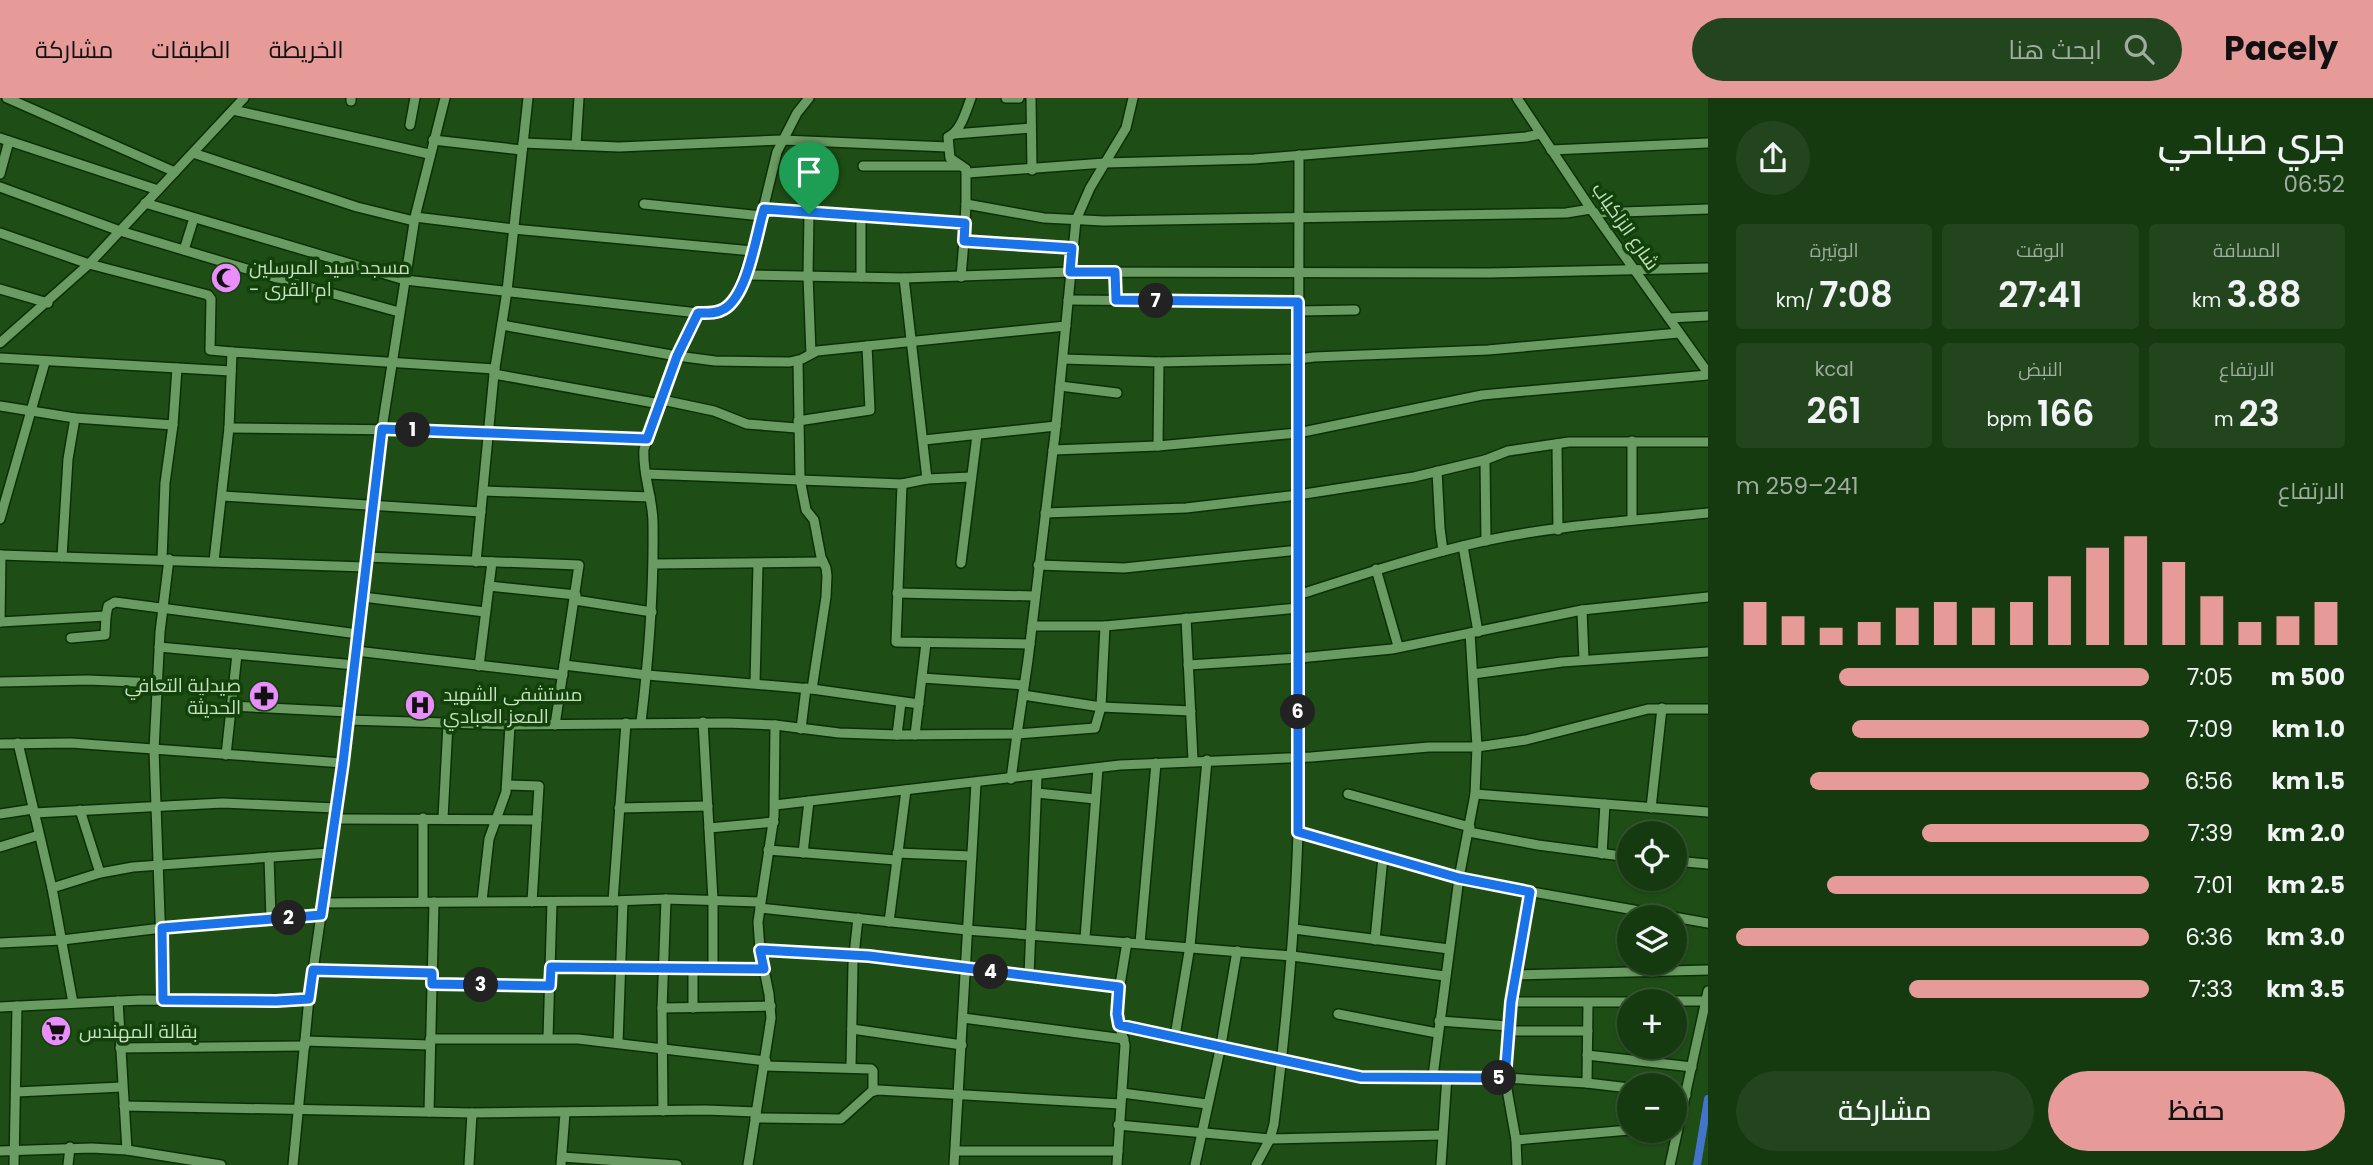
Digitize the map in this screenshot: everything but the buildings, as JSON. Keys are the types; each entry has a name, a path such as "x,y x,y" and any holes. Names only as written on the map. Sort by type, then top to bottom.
{"street":[{"path":"7,98 175,172"},
{"path":"0,343 89,264 244,98"},
{"path":"410,125 415,98"},
{"path":"293,1165 309,999 343,763 382,429 414,219 445,98"},
{"path":"476,562 495,371 507,291 528,98"},
{"path":"576,145 579,98"},
{"path":"145,204 405,280 615,305 714,313 733,302 745,275 763,213 772,167 782,140 809,98"},
{"path":"954,134 971,98"},
{"path":"1006,98 1019,98"},
{"path":"1031,98 1032,170"},
{"path":"1011,779 1056,426 1076,220 1090,188 1126,128 1133,98"},
{"name":"شارع الزاكياب","path":"1517,98 1707,372"},
{"path":"233,110 429,154"},
{"path":"961,277 966,204 965,170 950,158 948,137 954,134 1031,128"},
{"path":"863,166 1032,170 1105,163 1299,155 1540,134"},
{"path":"0,174 4,140 158,190"},
{"path":"433,140 523,147 618,147 782,140 948,147"},
{"path":"1551,150 1708,143"},
{"path":"192,153 356,207 414,219 753,251"},
{"path":"1256,1165 1270,1139 1282,1058 1294,929 1298,832 1299,155"},
{"path":"0,187 120,230 399,312"},
{"path":"644,204 965,223"},
{"path":"966,204 1038,217 1076,220 1708,209"},
{"path":"809,214 811,354"},
{"path":"860,277 862,217"},
{"path":"184,250 194,218"},
{"path":"0,233 89,264 208,295 211,299 210,350 495,371 714,411 747,424 797,424 870,410 867,346"},
{"path":"964,241 1072,248"},
{"path":"745,275 904,278 1070,272 1489,273 1708,268"},
{"path":"1115,272 1116,300"},
{"path":"904,278 927,479"},
{"path":"0,289 48,303"},
{"path":"1068,300 1355,310"},
{"path":"641,722 647,675 654,565 650,497 643,455 677,356 698,313"},
{"path":"1669,318 1708,316"},
{"path":"502,325 677,356 728,362 779,363 798,361 817,351 1066,326"},
{"path":"1063,359 1159,362 1298,359 1498,349 1679,332"},
{"path":"214,561 229,428 232,352"},
{"path":"0,358 231,371"},
{"path":"798,361 800,479 806,510 814,520 826,568 827,587 801,729"},
{"path":"0,519 5,482 32,412 46,362"},
{"path":"1158,446 1159,362"},
{"path":"163,1000 154,750 166,559 165,483 177,368"},
{"path":"1053,450 1158,446 1298,433 1482,395 1707,372"},
{"path":"1060,386 1118,393"},
{"path":"0,406 75,418 173,425"},
{"path":"62,557 68,459 75,418"},
{"path":"924,440 1056,426"},
{"path":"229,428 489,431 647,439"},
{"path":"961,563 977,435"},
{"path":"1045,513 1186,508 1298,495 1414,477 1485,460 1508,451 1582,440 1708,442"},
{"path":"1632,441 1632,519"},
{"path":"1557,444 1558,530"},
{"path":"1485,460 1486,541"},
{"path":"1437,471 1443,551"},
{"path":"646,474 902,484 927,479 971,477"},
{"path":"902,484 896,642 1030,644"},
{"path":"484,491 650,497"},
{"path":"222,496 481,512"},
{"path":"1298,595 1376,569 1486,541 1632,519 1708,513"},
{"path":"1433,1076 1459,878 1475,794 1477,747 1474,633 1463,546"},
{"path":"1038,565 1110,569 1299,550"},
{"path":"106,616 0,622 0,555 214,561 577,563 580,568 555,725"},
{"path":"479,666 492,562"},
{"path":"654,565 823,562"},
{"path":"755,683 758,564"},
{"path":"1376,569 1398,646"},
{"path":"489,586 652,612"},
{"path":"897,593 1035,596"},
{"path":"363,597 485,612"},
{"path":"1188,666 1299,658 1398,646 1582,610 1708,597"},
{"path":"71,638 104,635 108,606 112,603 358,634"},
{"path":"1032,626 1105,626 1298,608"},
{"path":"1582,610 1584,660"},
{"path":"1186,618 1194,761"},
{"path":"231,706 448,724 704,722 897,735 1017,734 1092,729 1096,725 1101,707 1105,626"},
{"path":"915,734 926,643"},
{"path":"159,646 355,666"},
{"path":"356,651 479,666 647,675 809,688 919,704"},
{"path":"1473,674 1584,660 1708,652"},
{"path":"226,755 237,654"},
{"path":"922,678 1024,690 1101,707 1191,711"},
{"path":"0,682 88,680 158,683"},
{"path":"897,735 901,702"},
{"path":"1651,808 1662,708"},
{"path":"775,805 1156,763 1297,758 1429,747 1477,747 1526,740 1636,711 1662,708 1708,709"},
{"path":"704,722 713,900 713,968"},
{"path":"618,1043 621,968 618,901 619,808 626,723"},
{"path":"443,818 448,724"},
{"path":"482,901 489,839 507,785 510,725"},
{"path":"748,1165 765,1063 771,1006 760,950 758,922 774,822 775,725"},
{"path":"18,743 52,888 73,1003"},
{"path":"0,744 71,743 343,763"},
{"path":"1175,1036 1190,946 1207,760"},
{"path":"1140,943 1156,763"},
{"path":"1085,938 1098,768"},
{"path":"1029,976 1037,776"},
{"path":"954,1165 976,783"},
{"path":"507,785 539,786 533,902"},
{"path":"889,922 906,790"},
{"path":"1037,793 1096,799"},
{"path":"1348,794 1470,829 1617,856"},
{"path":"1475,794 1708,812"},
{"path":"803,853 809,801"},
{"path":"0,814 223,803 336,808"},
{"path":"1602,854 1605,804"},
{"path":"619,808 708,806"},
{"path":"80,810 100,873"},
{"path":"423,818 423,902"},
{"path":"335,819 537,820"},
{"path":"709,828 774,822"},
{"path":"1298,832 1459,878 1708,923"},
{"path":"0,847 39,835"},
{"path":"768,850 896,856 971,856"},
{"path":"52,888 100,873 159,865 329,853"},
{"path":"269,857 271,919"},
{"path":"1375,940 1383,857"},
{"path":"1687,862 1708,864"},
{"path":"1517,1165 1516,1140 1505,1078 1511,1002 1530,892"},
{"path":"663,1111 662,1008 666,899"},
{"path":"323,903 713,900 967,930 1292,956 1446,976"},
{"path":"429,1112 434,902"},
{"path":"548,1038 552,902"},
{"path":"0,943 62,940 162,928 321,915"},
{"path":"851,1067 853,955 858,918"},
{"path":"1294,929 1449,949"},
{"path":"1117,1165 1124,1039 1117,1014 1127,942"},
{"path":"760,950 853,955 1119,987"},
{"path":"1195,1165 1221,1045 1237,951"},
{"path":"551,967 764,969"},
{"path":"693,968 693,1008"},
{"path":"313,970 432,973"},
{"path":"1516,975 1708,970"},
{"path":"432,984 550,986"},
{"path":"1687,999 1707,996 1687,1090"},
{"path":"0,1007 118,1001 309,999"},
{"path":"118,1001 127,1150"},
{"path":"1511,1002 1617,1002"},
{"path":"1587,1083 1588,1003"},
{"path":"14,1165 17,1006"},
{"path":"662,1008 771,1006"},
{"path":"1338,1014 1437,1033"},
{"path":"964,1018 1124,1039"},
{"path":"1439,1021 1508,1028 1588,1031"},
{"path":"1119,1025 1361,1077 1505,1078 1617,1087"},
{"path":"852,1029 962,1045"},
{"path":"120,1048 548,1038 662,1047 765,1063 872,1069 873,1091"},
{"path":"1587,1055 1692,1067"},
{"path":"1441,1165 1447,1076"},
{"path":"16,1092 122,1087"},
{"path":"124,1106 472,1113 706,1110 841,1119 873,1091 1121,1098 1207,1104"},
{"path":"469,1165 472,1113"},
{"path":"565,1113 561,1161 677,1165"},
{"path":"1118,1125 1270,1139 1442,1135"},
{"path":"1516,1140 1617,1131"},
{"path":"1670,1165 1674,1143"},
{"path":"68,1165 69,1147"},
{"path":"0,1151 69,1147 127,1150 187,1162 221,1165"},
{"path":"956,1151 1118,1151"}],"shaded area":[{"name":"مستشفى الشهيد المعز العبادي","path":"410,689 432,692 430,719 408,719"}],"waterway":[{"path":"1697,1165 1708,1099"}],"place":[{"name":"مسجد سيد المرسلين - ام القرى","path":"226,278"},
{"name":"صيدلية التعافي الحديثة","path":"264,696"},
{"name":"مستشفى الشهيد المعز العبادي","path":"420,705"},
{"name":"بقالة المهندس","path":"56,1031"}],"route":[{"path":"764,209 809,214 965,223 964,241 1072,248 1070,272 1115,272 1116,300 1298,302 1298,832 1459,878 1530,892 1511,1002 1505,1078 1361,1077 1119,1025 1119,987 853,955 760,950 764,969 551,967 550,986 432,984 432,973 313,970 309,999 163,1000 162,928 321,915 343,763 382,429 647,439 677,356 698,313 722,311 733,302 753,251 764,209"}]}
